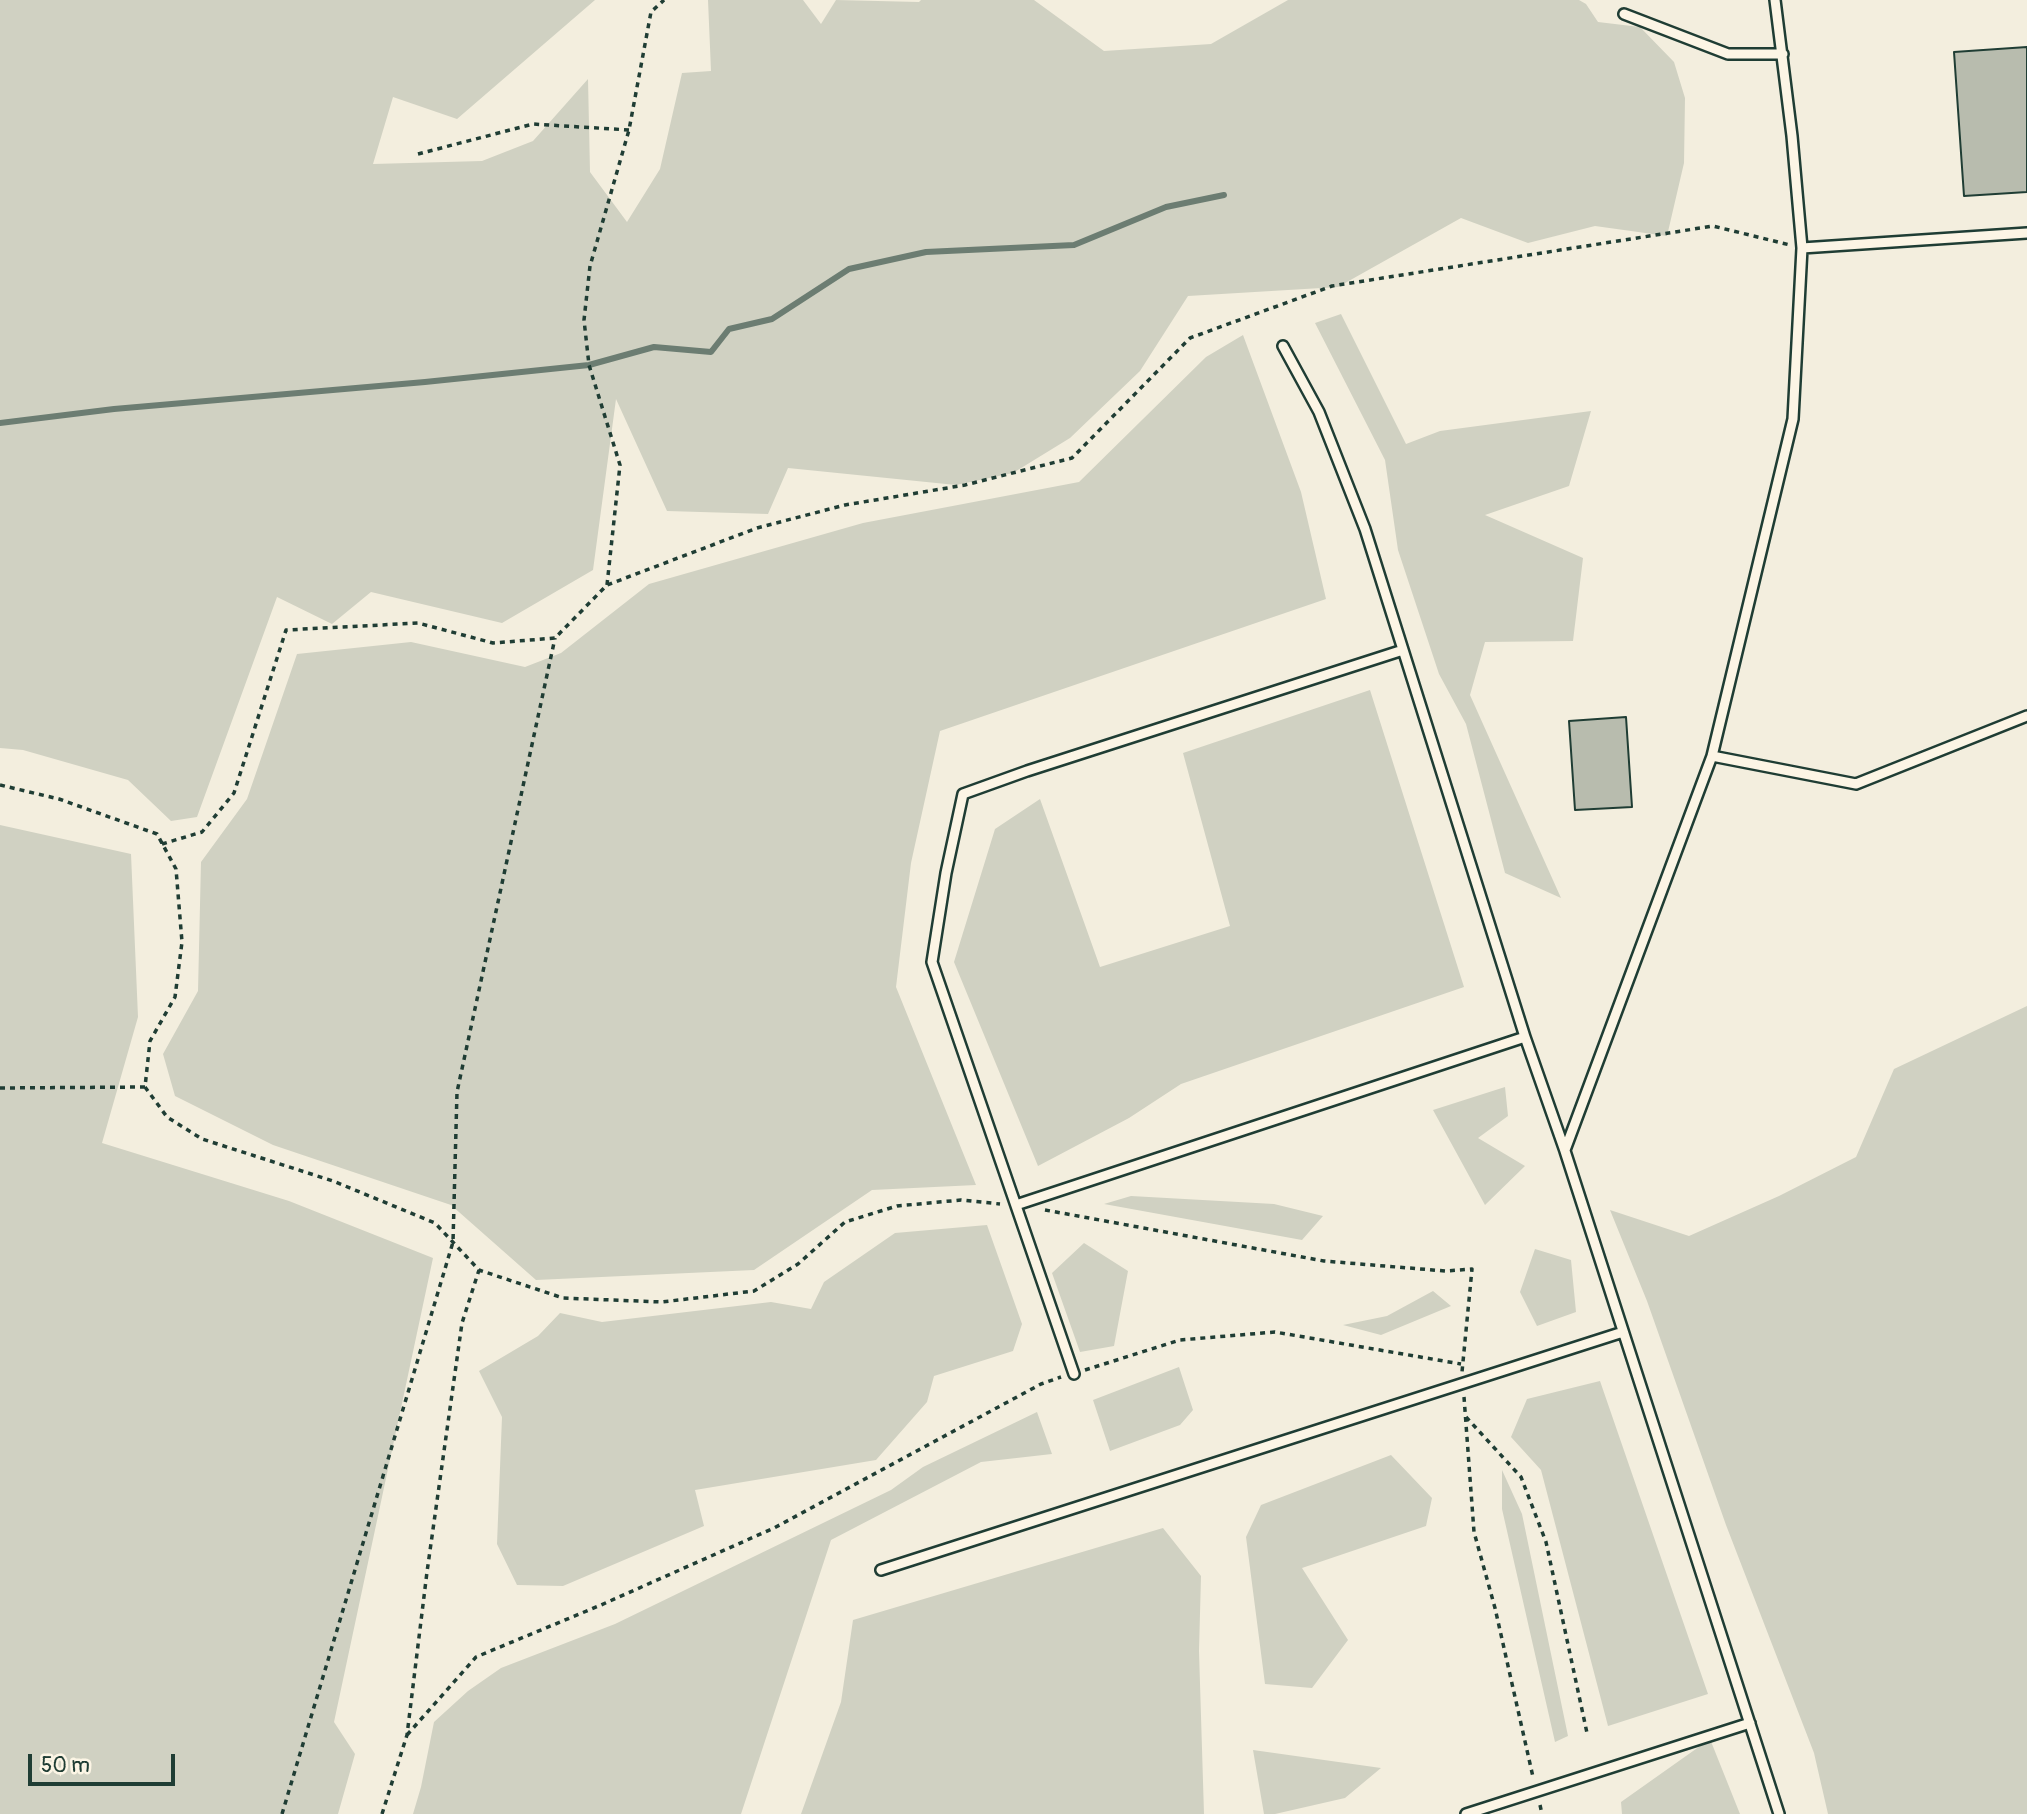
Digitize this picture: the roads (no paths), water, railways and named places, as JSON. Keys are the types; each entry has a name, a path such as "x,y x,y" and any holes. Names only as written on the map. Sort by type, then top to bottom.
{"lane":[{"path":"1565,1151 1712,756 1793,419 1802,248 1783,54 1775,0"},
{"path":"1624,14 1728,54 1783,54"},
{"path":"1802,248 2027,233"},
{"path":"1283,346 1319,412 1365,530 1525,1037 1565,1151 1779,1814"},
{"path":"1074,1374 932,962 946,873 963,794 1403,650"},
{"path":"1712,756 1856,783 2027,716"},
{"path":"1016,1205 1525,1037"},
{"path":"881,1570 1623,1332"},
{"path":"1466,1814 1750,1723"}],"waterway":[{"path":"0,423 114,409 589,365 654,347 711,352 729,329 772,319 849,269 926,252 1074,245 1166,207 1224,195"}]}
